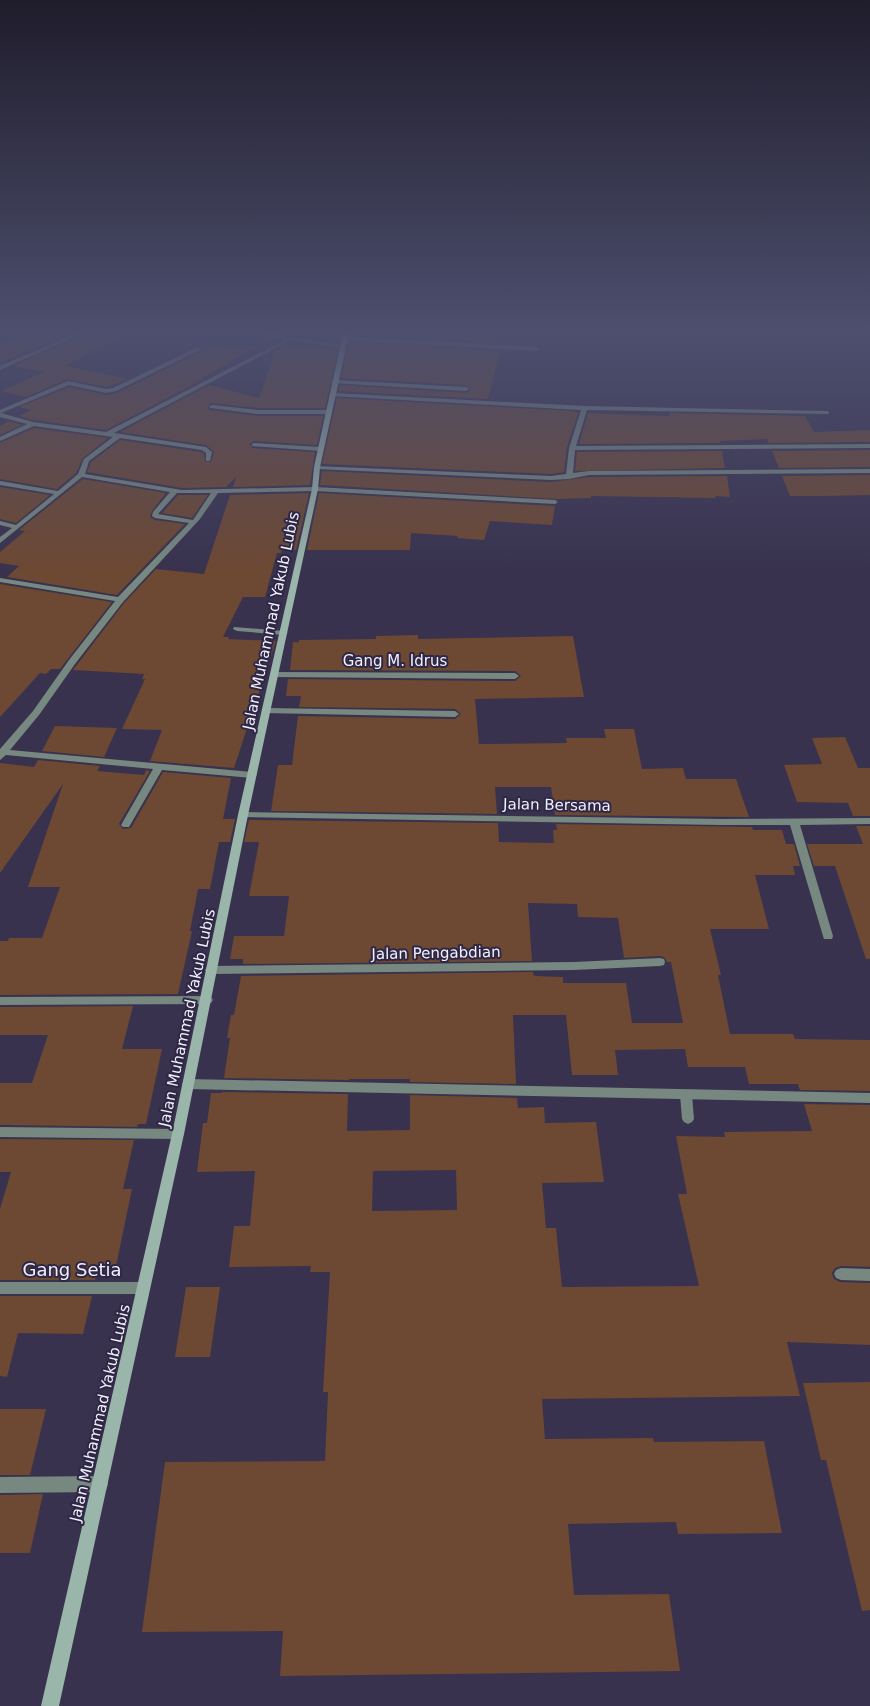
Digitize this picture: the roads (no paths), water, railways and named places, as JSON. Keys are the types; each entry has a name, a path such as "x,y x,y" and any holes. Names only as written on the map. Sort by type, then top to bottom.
{"main road":[{"name":"Jalan Muhammad Yakub Lubis","path":"50,1706 207,1000 243,815 315,489 316,467 328,414"}],"street":[{"path":"2,414 33,424 106,436 146,438 204,448 209,452 208,460"},
{"path":"106,436 148,414"},
{"path":"569,477 572,448 583,414"},
{"path":"0,438 33,424"},
{"path":"0,541 80,476 86,460 119,436"},
{"path":"254,445 321,449"},
{"path":"572,448 870,446"},
{"path":"316,467 551,478 589,473 870,471"},
{"path":"80,476 175,491 215,492 315,489 555,502"},
{"path":"0,483 60,493"},
{"path":"175,491 155,513 155,516 194,522"},
{"path":"1,754 36,713 72,662 120,600 194,522 215,492"},
{"path":"0,523 17,527"},
{"path":"0,580 120,600"},
{"path":"237,629 284,633"},
{"name":"Gang M. Idrus","path":"275,675 515,676"},
{"path":"267,711 455,714"},
{"path":"1,754 252,774"},
{"path":"126,825 159,766"},
{"name":"Jalan Bersama","path":"243,815 794,822 870,821"},
{"path":"794,822 828,936"},
{"name":"Jalan Pengabdian","path":"212,970 574,966 660,962"},
{"path":"0,1002 207,1000"},
{"path":"188,1084 870,1098"},
{"path":"686,1095 688,1119"},
{"path":"0,1132 178,1134"},
{"path":"841,1274 870,1275"},
{"name":"Gang Setia","path":"0,1288 144,1288"},
{"path":"0,1485 100,1484"}]}
